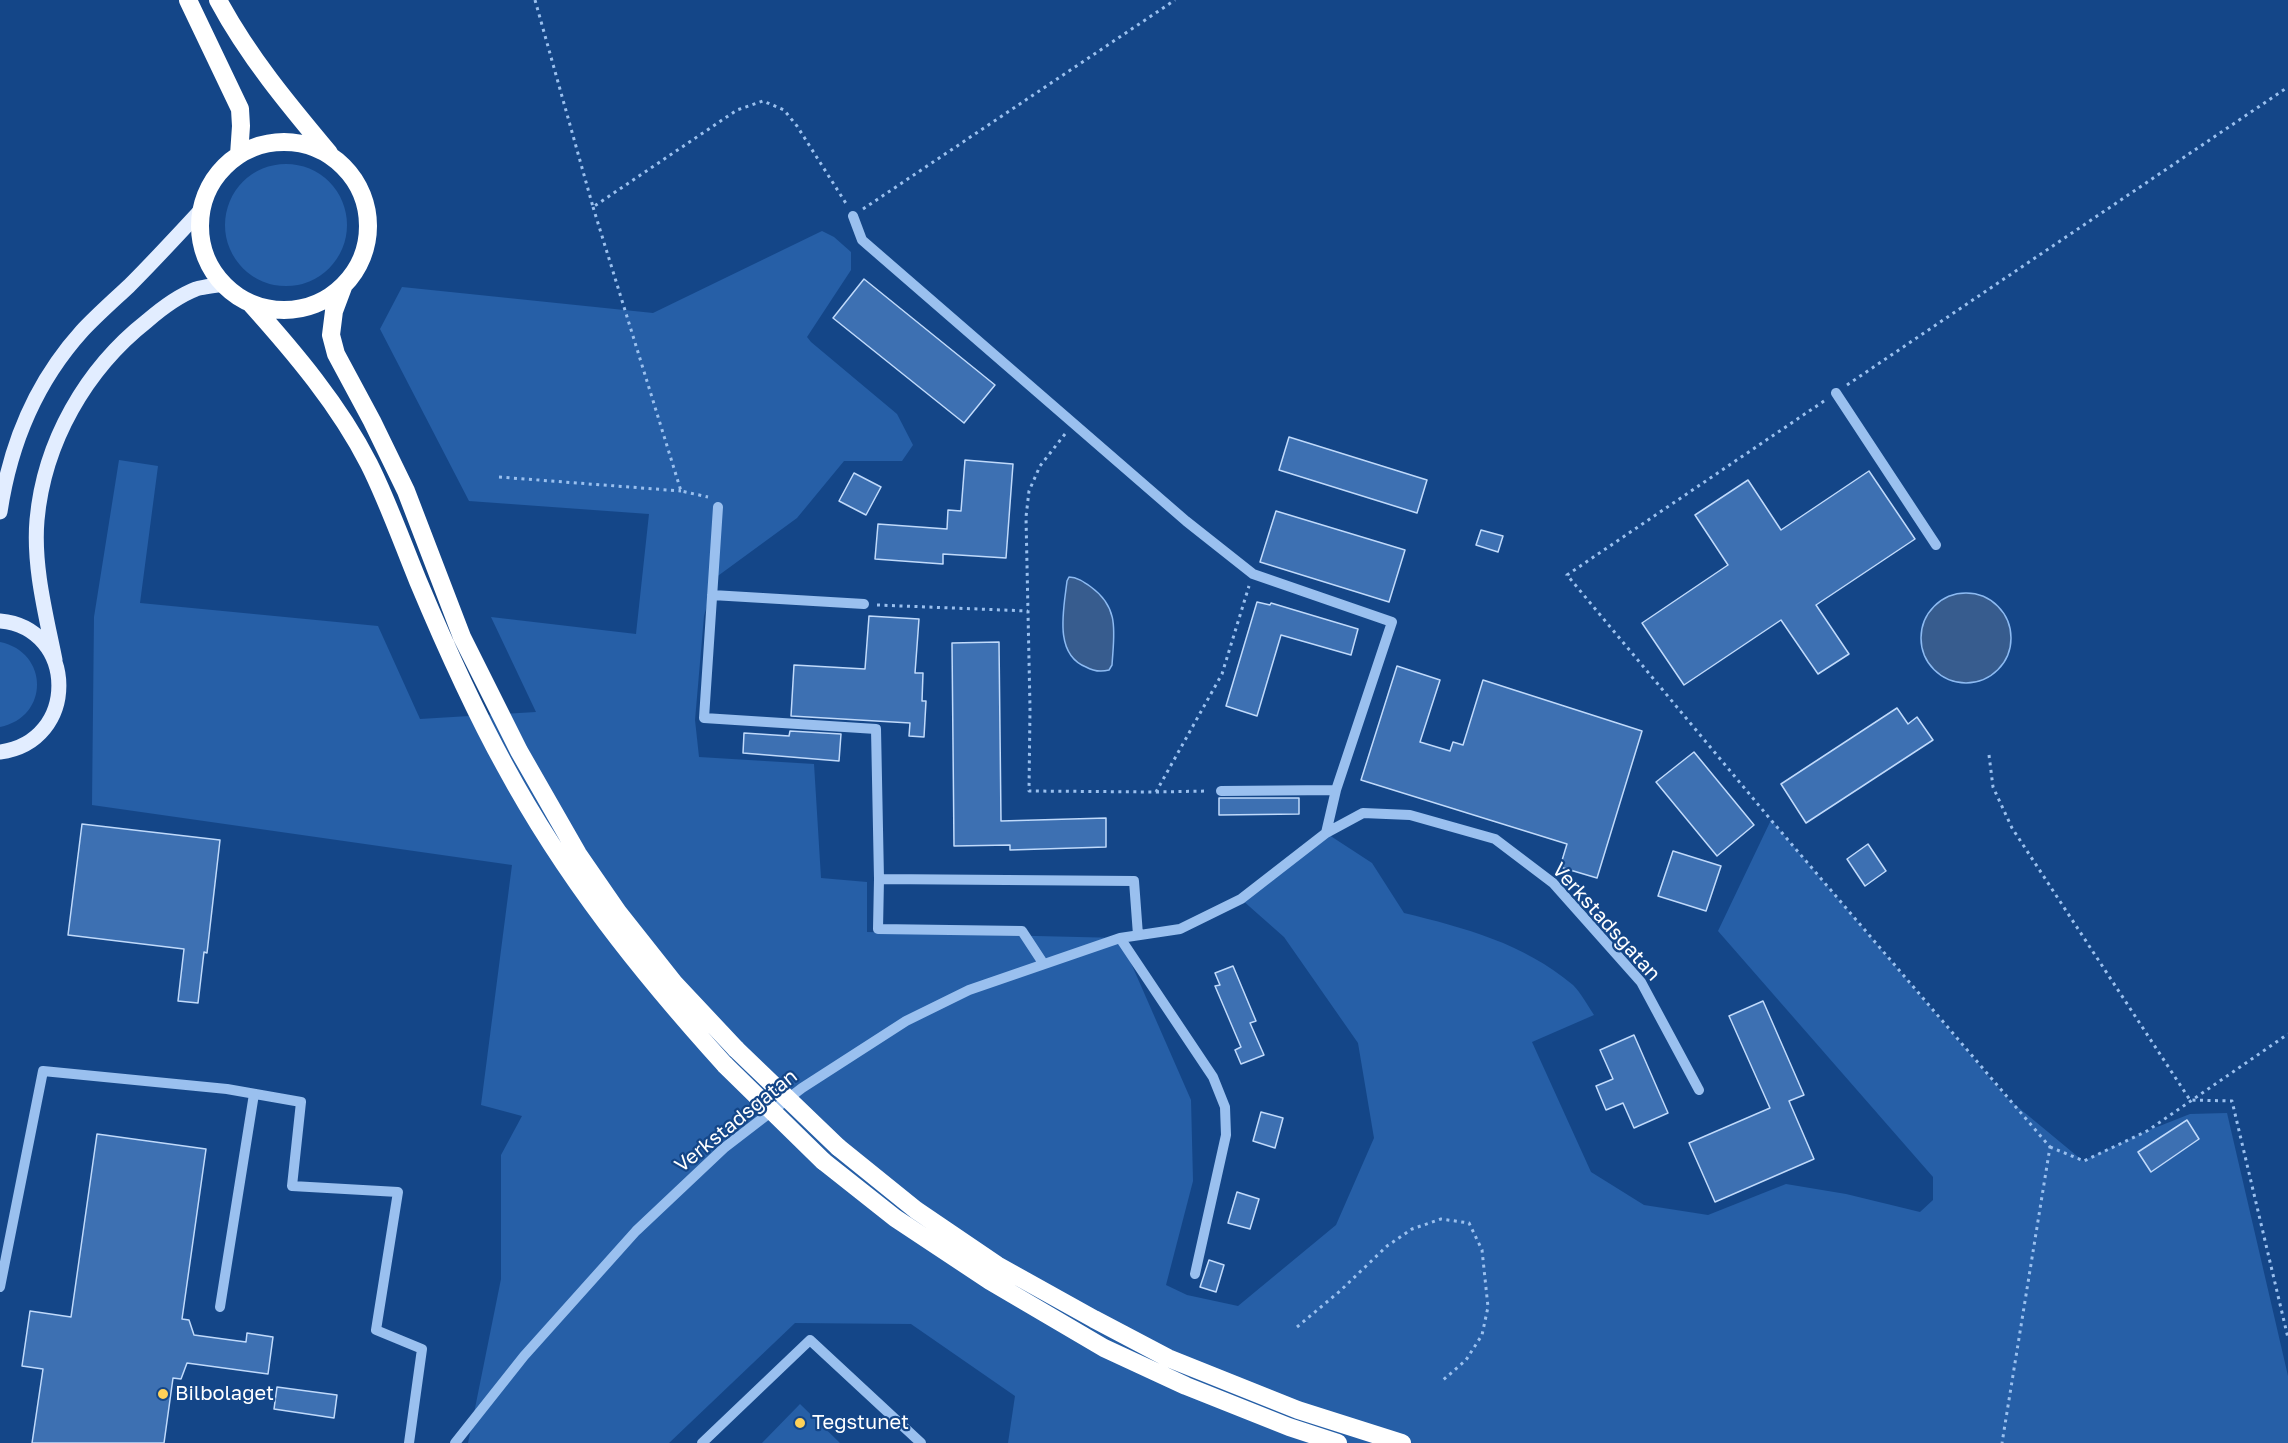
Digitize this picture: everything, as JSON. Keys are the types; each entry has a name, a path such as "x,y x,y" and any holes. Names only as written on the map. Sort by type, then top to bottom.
{"highway":[{"path":"188,0 240,109 242,126 239,155"},
{"path":"218,0 246,48 332,157"},
{"path":"251,303 283,310 300,309 328,298 343,286 361,261 366,245 367,212 356,181 345,167 318,149 286,142 269,143 239,155 224,167 214,179 202,209 200,224 206,257 213,272 223,284 251,303 289,346 346,426 368,462 389,507 451,657 504,765 541,828 595,911 666,1000 724,1065 823,1161 894,1218 990,1281 1104,1348 1186,1386 1289,1427 1338,1443"},
{"path":"343,286 334,311 331,335 336,354 406,491 462,637 514,741 578,854 618,912 675,984 736,1049 838,1147 916,1210 997,1265 1168,1358 1298,1410 1402,1443"}],"main road":[{"path":"0,513 14,448 50,372 83,330 202,209"},
{"path":"1,753 23,746 48,725 54,714 59,694 60,682 44,606 36,538 45,475 59,434 68,415 94,376 141,326 177,298 199,288 223,284"},
{"path":"0,621 14,624 31,632 46,646 54,660"}],"street":[{"path":"853,216 862,240 1186,521 1253,574 1392,622 1336,789 1326,833"},
{"path":"1836,393 1936,545"},
{"path":"718,507 704,718 876,729 878,928 1022,931 1043,963"},
{"path":"712,595 864,604"},
{"path":"1221,790 1336,789"},
{"name":"Verkstadsgatan","path":"455,1443 524,1356 636,1231 724,1148 802,1088 906,1021 969,990 1120,938 1180,929 1241,899 1326,833 1363,813 1410,814 1495,839 1553,883 1641,982 1699,1090"},
{"path":"879,879 1134,880 1138,935"},
{"path":"1120,938 1213,1077 1225,1107 1226,1135 1195,1274"},
{"path":"0,1287 43,1071 227,1089 302,1102 292,1185 398,1192 376,1330 422,1350 409,1443"},
{"path":"220,1306 254,1094"},
{"path":"702,1443 810,1340 921,1443"}],"path":[{"path":"535,0 593,207 681,491"},
{"path":"593,207 737,110 763,101 784,110 797,126 853,216 1175,0"},
{"path":"2288,87 1567,575 2050,1147 2084,1161 2147,1131 2288,1034"},
{"path":"1074,423 1040,466 1029,491 1026,517 1030,708 1029,791 1221,790"},
{"path":"499,477 681,491 706,496 718,507"},
{"path":"1156,792 1222,674 1253,574"},
{"path":"864,604 1028,611"},
{"path":"1989,755 1993,787 2012,828 2190,1100"},
{"path":"2190,1100 2232,1101 2288,1338"},
{"path":"2002,1443 2050,1147"},
{"path":"1297,1327 1340,1292 1387,1246 1412,1229 1441,1219 1469,1223 1482,1250 1488,1307 1482,1335 1466,1360 1442,1381"}],"shaded area":[{"path":"286,164 309,168 329,182 343,202 347,225 343,248 329,268 309,282 286,286 263,282 243,268 229,248 225,225 229,202 243,182 263,168"},
{"path":"822,231 834,237 851,252 851,270 807,337 897,414 913,445 902,461 844,461 797,518 715,578 704,616 695,720 699,757 814,764 821,878 867,882 867,932 1120,938 1191,1100 1193,1181 1166,1285 1187,1295 1238,1306 1336,1225 1374,1138 1358,1043 1284,937 1241,899 1326,833 1372,863 1404,913 1471,931 1514,948 1554,970 1579,992 1594,1015 1532,1042 1591,1172 1644,1205 1708,1215 1786,1184 1846,1194 1920,1212 1933,1200 1933,1177 1718,931 1771,820 2007,1098 2083,1161 2190,1114 2227,1113 2288,1376 2288,1443 1008,1443 1015,1396 911,1324 795,1323 669,1443 468,1443 501,1279 501,1155 522,1116 481,1105 512,865 92,805 94,617 119,460 158,466 140,603 378,626 420,719 536,712 491,617 636,634 649,514 469,501 380,329 402,287 653,313"},
{"path":"1069,577 1078,579 1091,587 1100,595 1111,612 1114,642 1112,665 1109,670 1097,671 1089,668 1076,661 1069,652 1065,641 1063,617"},
{"path":"1966,593 1983,596 1998,606 2008,621 2011,638 2008,655 1998,670 1983,680 1966,683 1949,680 1934,670 1924,655 1921,638 1924,621 1934,606 1949,596"},
{"path":"0,642 16,648 28,658 35,671 37,684 35,698 28,711 16,721 0,727"},
{"name":"Tegstunet","path":"800,1404 840,1443 762,1443"}],"building":[{"path":"864,279 995,385 964,423 833,318"},
{"path":"1289,437 1427,480 1417,513 1279,470"},
{"path":"965,460 1013,464 1006,558 943,554 943,564 875,559 878,524 947,529 948,510 961,511"},
{"path":"1869,471 1915,539 1816,605 1849,654 1818,674 1781,620 1684,685 1642,623 1728,565 1695,515 1748,480 1781,530"},
{"path":"854,473 881,487 866,515 839,501"},
{"path":"1276,511 1405,550 1389,602 1260,562"},
{"path":"1481,530 1503,536 1498,552 1476,545"},
{"path":"1257,602 1270,605 1271,603 1358,629 1351,655 1281,635 1257,716 1226,706"},
{"path":"869,616 919,619 915,673 923,673 922,701 926,701 924,737 909,736 910,723 791,716 794,665 865,669"},
{"path":"999,642 1001,821 1106,818 1106,847 1010,850 1010,845 954,846 952,643"},
{"path":"1397,666 1440,680 1420,742 1450,751 1453,742 1463,745 1483,680 1642,731 1597,878 1560,867 1567,844 1361,780"},
{"path":"1897,708 1908,724 1917,717 1933,740 1806,823 1781,784"},
{"path":"790,731 841,734 839,761 743,753 744,733 789,736"},
{"path":"1694,752 1754,825 1717,856 1656,782"},
{"path":"1219,798 1299,798 1299,814 1219,815"},
{"path":"82,824 220,840 207,953 204,952 198,1003 178,1001 184,949 68,935"},
{"path":"1868,844 1886,871 1865,886 1847,859"},
{"path":"1673,851 1721,866 1706,911 1658,896"},
{"path":"1233,966 1256,1021 1250,1023 1264,1055 1241,1064 1235,1050 1241,1047 1215,986 1220,985 1215,973"},
{"path":"1763,1001 1804,1095 1789,1101 1814,1159 1715,1202 1689,1143 1770,1108 1729,1016"},
{"path":"1634,1035 1668,1113 1634,1128 1623,1103 1606,1110 1596,1086 1613,1079 1600,1050"},
{"path":"1261,1112 1283,1118 1275,1148 1253,1141"},
{"path":"2187,1120 2199,1139 2151,1172 2138,1152"},
{"path":"97,1134 206,1149 182,1319 189,1320 194,1335 246,1342 247,1333 273,1337 268,1374 187,1363 181,1379 173,1378 164,1443 32,1443 43,1369 22,1366 30,1311 71,1317"},
{"path":"1237,1192 1259,1199 1250,1229 1228,1223"},
{"path":"1209,1260 1224,1265 1216,1292 1200,1287"},
{"path":"277,1387 337,1395 334,1418 274,1409"}],"place":[{"name":"Bilbolaget","path":"163,1394"},
{"name":"Tegstunet","path":"800,1423"}]}
